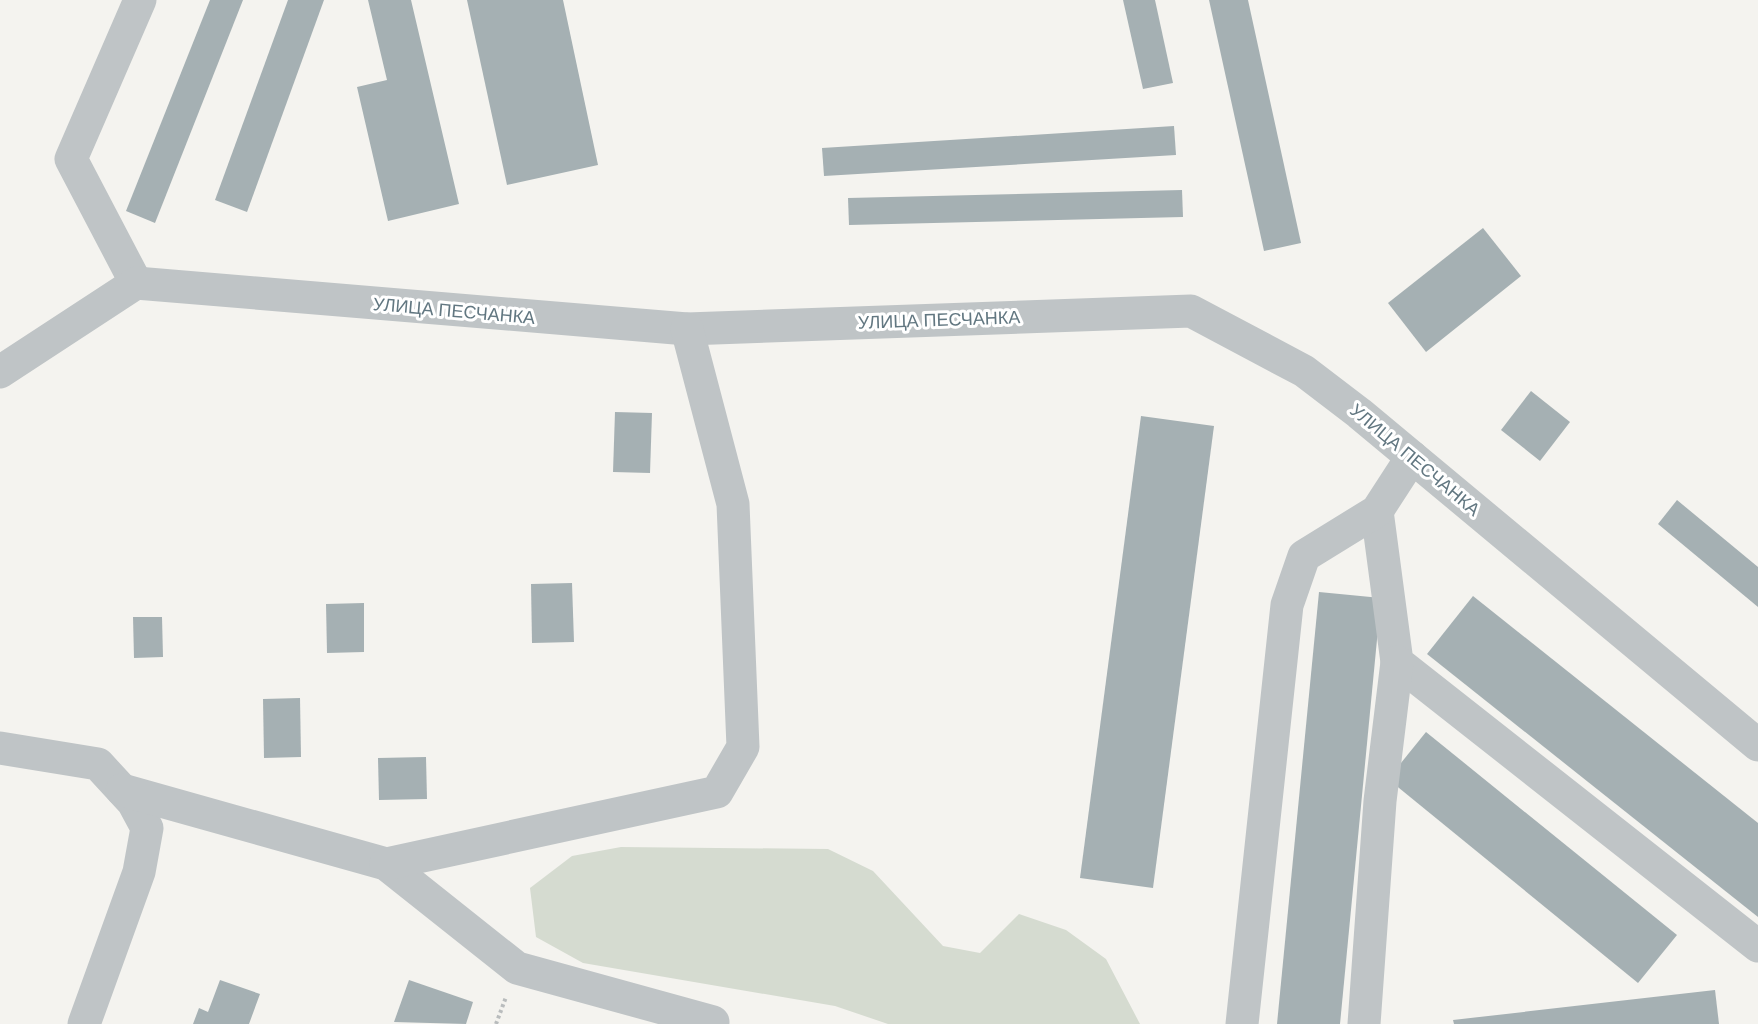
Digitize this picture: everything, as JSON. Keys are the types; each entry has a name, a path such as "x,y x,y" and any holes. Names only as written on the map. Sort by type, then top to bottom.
{"street":[{"path":"0,372 136,283 71,159 140,0"},
{"name":"УЛИЦА ПЕСЧАНКА","path":"136,283 687,329 1191,311 1304,371 1412,457 1758,745"},
{"path":"387,864 717,792 744,747 733,504 687,329"},
{"path":"1242,1024 1287,605 1304,556 1377,511 1412,457"},
{"path":"1364,1024 1380,801 1397,662 1377,511"},
{"path":"1397,662 1758,946"},
{"path":"0,748 98,764 133,802 147,828 139,872 84,1024"},
{"path":"122,789 387,864 517,968 714,1022"}],"shaded area":[{"path":"621,847 828,849 873,871 943,946 980,953 1019,914 1066,930 1106,959 1140,1024 888,1024 835,1006 583,963 536,937 530,888 572,856"}],"building":[{"path":"210,0 243,0 155,223 126,211"},
{"path":"288,0 324,0 247,212 215,200"},
{"path":"368,0 411,0 459,204 388,221 357,87 387,80"},
{"path":"467,0 563,0 598,165 507,185"},
{"path":"1123,0 1155,0 1173,83 1143,89"},
{"path":"1209,0 1248,0 1301,243 1264,251"},
{"path":"1174,126 1176,155 824,176 822,148"},
{"path":"1182,190 1183,217 849,225 848,198"},
{"path":"1483,228 1521,276 1426,352 1388,303"},
{"path":"1531,391 1570,422 1540,461 1501,430"},
{"path":"615,412 652,413 650,473 613,472"},
{"path":"1141,416 1214,426 1153,888 1080,878"},
{"path":"1677,500 1758,567 1758,607 1658,524"},
{"path":"572,583 574,642 532,643 531,584"},
{"path":"1319,592 1381,598 1340,1024 1277,1024"},
{"path":"1473,596 1758,823 1758,917 1427,654"},
{"path":"364,603 364,652 327,653 326,604"},
{"path":"133,617 162,617 163,657 134,658"},
{"path":"300,698 301,757 264,758 263,699"},
{"path":"1426,732 1677,935 1638,983 1388,779"},
{"path":"426,757 427,799 379,800 378,758"},
{"path":"220,980 260,994 249,1024 193,1024 199,1008 208,1012"},
{"path":"409,980 473,1002 466,1024 394,1022"},
{"path":"1715,990 1719,1024 1454,1024 1453,1020"}]}
